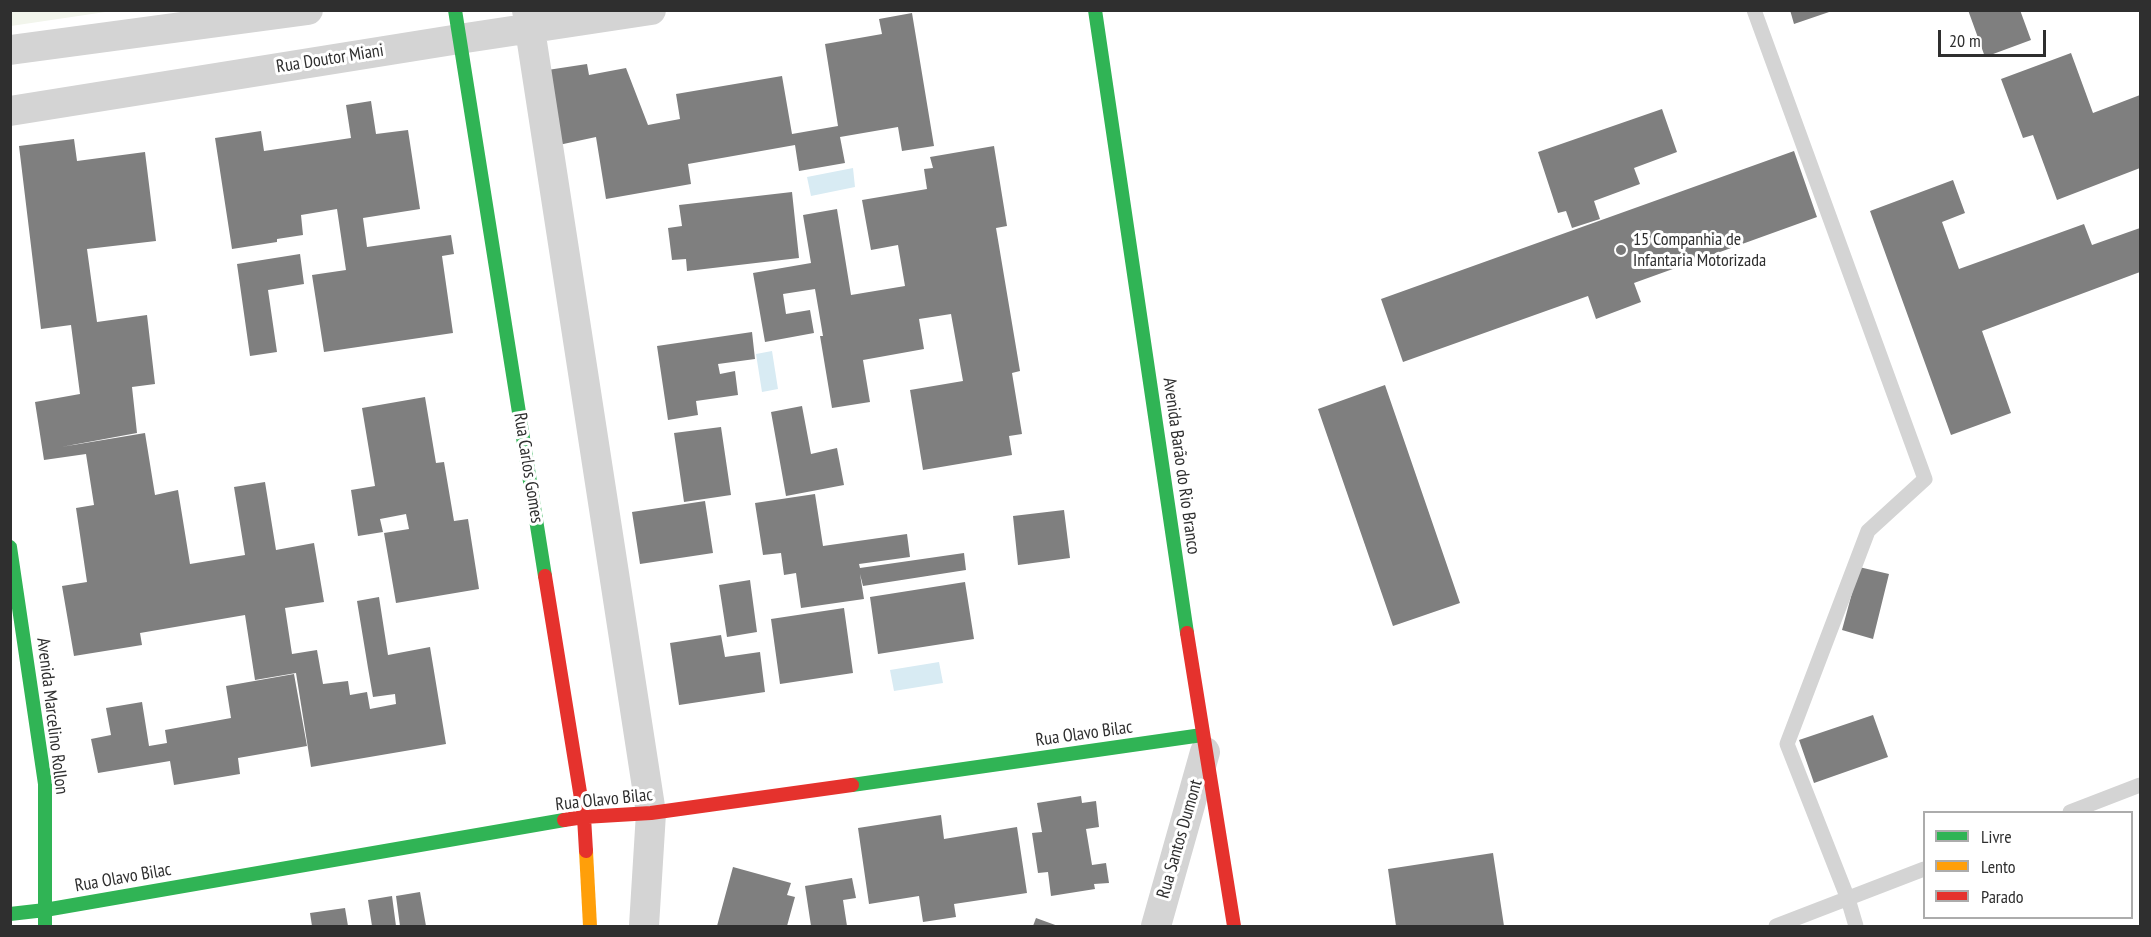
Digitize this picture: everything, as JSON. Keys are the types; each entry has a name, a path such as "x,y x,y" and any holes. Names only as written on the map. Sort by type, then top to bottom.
{"street":[{"path":"10,50 308,10"},
{"name":"Rua Doutor Miani","path":"10,111 457,25 651,10"},
{"name":"Avenida Barão do Rio Branco","path":"1095,10 1229,919"},
{"path":"529,19 651,813 644,927"},
{"name":"Rua Carlos Gomes","path":"457,25 584,817 590,927"},
{"name":"Avenida Marcelino Rollon","path":"10,547 45,784 45,927"},
{"name":"Rua Olavo Bilac","path":"10,914 45,910 584,817 651,813 1204,744"},
{"name":"Rua Santos Dumont","path":"1156,927 1204,744"}],"lane":[{"path":"1754,10 1925,479 1868,531 1787,744 1848,899 1856,927"},
{"path":"2075,811 2140,785"},
{"path":"1776,927 1923,869"}],"shaded area":[{"path":"11,10 112,10 112,11 11,26"},
{"path":"853,168 855,187 811,196 807,177"},
{"path":"772,351 778,389 762,392 756,354"},
{"path":"939,662 943,683 894,691 890,670"}],"building":[{"path":"1790,10 1832,10 1832,11 1794,24"},
{"path":"1968,10 2020,10 2031,40 1985,57"},
{"path":"912,13 934,146 902,151 898,127 840,137 845,163 799,171 795,145 688,164 691,184 606,199 596,137 554,146 541,71 587,64 589,75 626,68 648,125 680,119 676,94 782,76 792,134 838,126 825,44 882,34 879,19"},
{"path":"2071,53 2093,113 2140,95 2140,168 2057,200 2033,135 2023,138 2001,79"},
{"path":"371,101 376,134 408,130 420,209 363,218 367,247 451,235 454,254 442,256 453,333 324,352 312,275 346,270 337,209 301,215 303,235 277,239 277,242 232,249 215,138 261,131 264,151 351,138 346,105"},
{"path":"1662,109 1677,152 1634,168 1640,184 1594,201 1600,219 1572,228 1566,211 1558,213 1538,152"},
{"path":"74,139 77,161 145,152 156,241 87,249 97,322 147,315 155,384 132,387 137,433 61,447 145,433 155,495 178,490 190,564 245,555 234,487 265,482 276,550 314,543 324,602 285,608 292,654 317,650 323,684 348,681 350,695 367,692 370,709 396,704 395,694 373,697 357,601 379,597 388,655 430,647 446,744 311,767 296,673 255,680 245,615 140,633 142,645 74,656 62,586 87,582 76,508 94,505 86,454 44,460 35,402 80,394 71,325 41,329 19,146"},
{"path":"994,146 1007,226 996,228 1020,371 1012,373 1022,434 1009,436 1012,455 923,470 910,390 963,381 951,314 919,319 924,349 863,360 870,402 832,408 815,289 783,294 786,314 810,310 814,333 765,342 753,273 811,263 803,215 837,209 851,295 905,286 898,245 871,250 862,200 927,189 924,169 933,168 930,157"},
{"name":"15 Companhia de Infantaria Motorizada","path":"1794,151 1817,217 1634,283 1641,302 1596,319 1588,296 1403,362 1381,299"},
{"path":"1953,180 1965,213 1942,222 1959,269 2084,224 2092,245 2140,228 2140,272 1982,331 2011,413 1951,435 1870,211"},
{"path":"792,192 799,258 687,271 686,259 672,260 668,228 682,226 679,205"},
{"path":"300,254 304,284 268,290 277,352 250,356 237,264"},
{"path":"752,332 755,359 718,364 720,374 735,371 738,395 696,401 698,415 668,420 657,346"},
{"path":"1385,385 1460,603 1393,626 1318,409"},
{"path":"425,397 436,463 444,462 454,521 468,519 479,589 396,603 384,533 409,529 406,514 380,519 383,532 358,536 351,490 375,486 362,408"},
{"path":"802,406 811,454 837,448 844,485 786,496 771,412"},
{"path":"721,427 731,495 684,502 674,433"},
{"path":"815,494 823,546 907,534 910,557 859,564 860,568 964,553 966,570 863,586 860,574 864,599 801,608 796,573 784,575 781,553 763,555 755,503"},
{"path":"705,501 713,553 640,564 632,512"},
{"path":"1064,510 1070,558 1018,565 1013,516"},
{"path":"1859,567 1889,574 1873,639 1842,630"},
{"path":"750,580 757,632 727,637 719,585"},
{"path":"965,582 974,639 878,654 870,597"},
{"path":"844,608 853,673 780,684 771,619"},
{"path":"721,635 725,657 760,652 765,692 679,705 670,643"},
{"path":"294,674 307,746 238,758 240,774 174,785 170,761 98,773 91,739 111,735 106,708 142,702 149,746 167,743 165,730 231,718 226,686"},
{"path":"1873,715 1888,757 1814,783 1799,740"},
{"path":"1081,796 1082,803 1096,801 1099,827 1086,829 1092,865 1106,863 1109,883 1094,884 1095,889 1051,896 1048,872 1038,873 1032,833 1042,832 1037,803"},
{"path":"941,815 944,839 1017,827 1027,893 954,904 956,917 923,922 919,896 869,904 858,828"},
{"path":"1493,853 1504,926 1396,926 1388,869"},
{"path":"733,867 791,883 787,895 795,897 787,926 717,926"},
{"path":"852,878 856,898 843,900 847,926 811,926 805,886"},
{"path":"420,892 426,926 400,926 396,896"},
{"path":"392,896 396,926 372,926 368,900"},
{"path":"345,908 348,926 312,926 310,913"},
{"path":"1036,918 1058,926 1033,926"}],"traffic: fast":[{"path":"455,10 545,576"},
{"path":"1095,10 1187,633"},
{"path":"10,547 45,784 45,926"},
{"path":"852,785 1202,735"},
{"path":"10,914 45,910 564,820"}],"traffic: slow":[{"path":"586,851 590,926"}],"traffic: jam":[{"path":"545,576 584,817 586,851"},
{"path":"1187,633 1234,926"},
{"path":"564,820 651,813 852,785"}],"place":[{"name":"15 Companhia de Infantaria Motorizada","path":"1621,250"}]}
